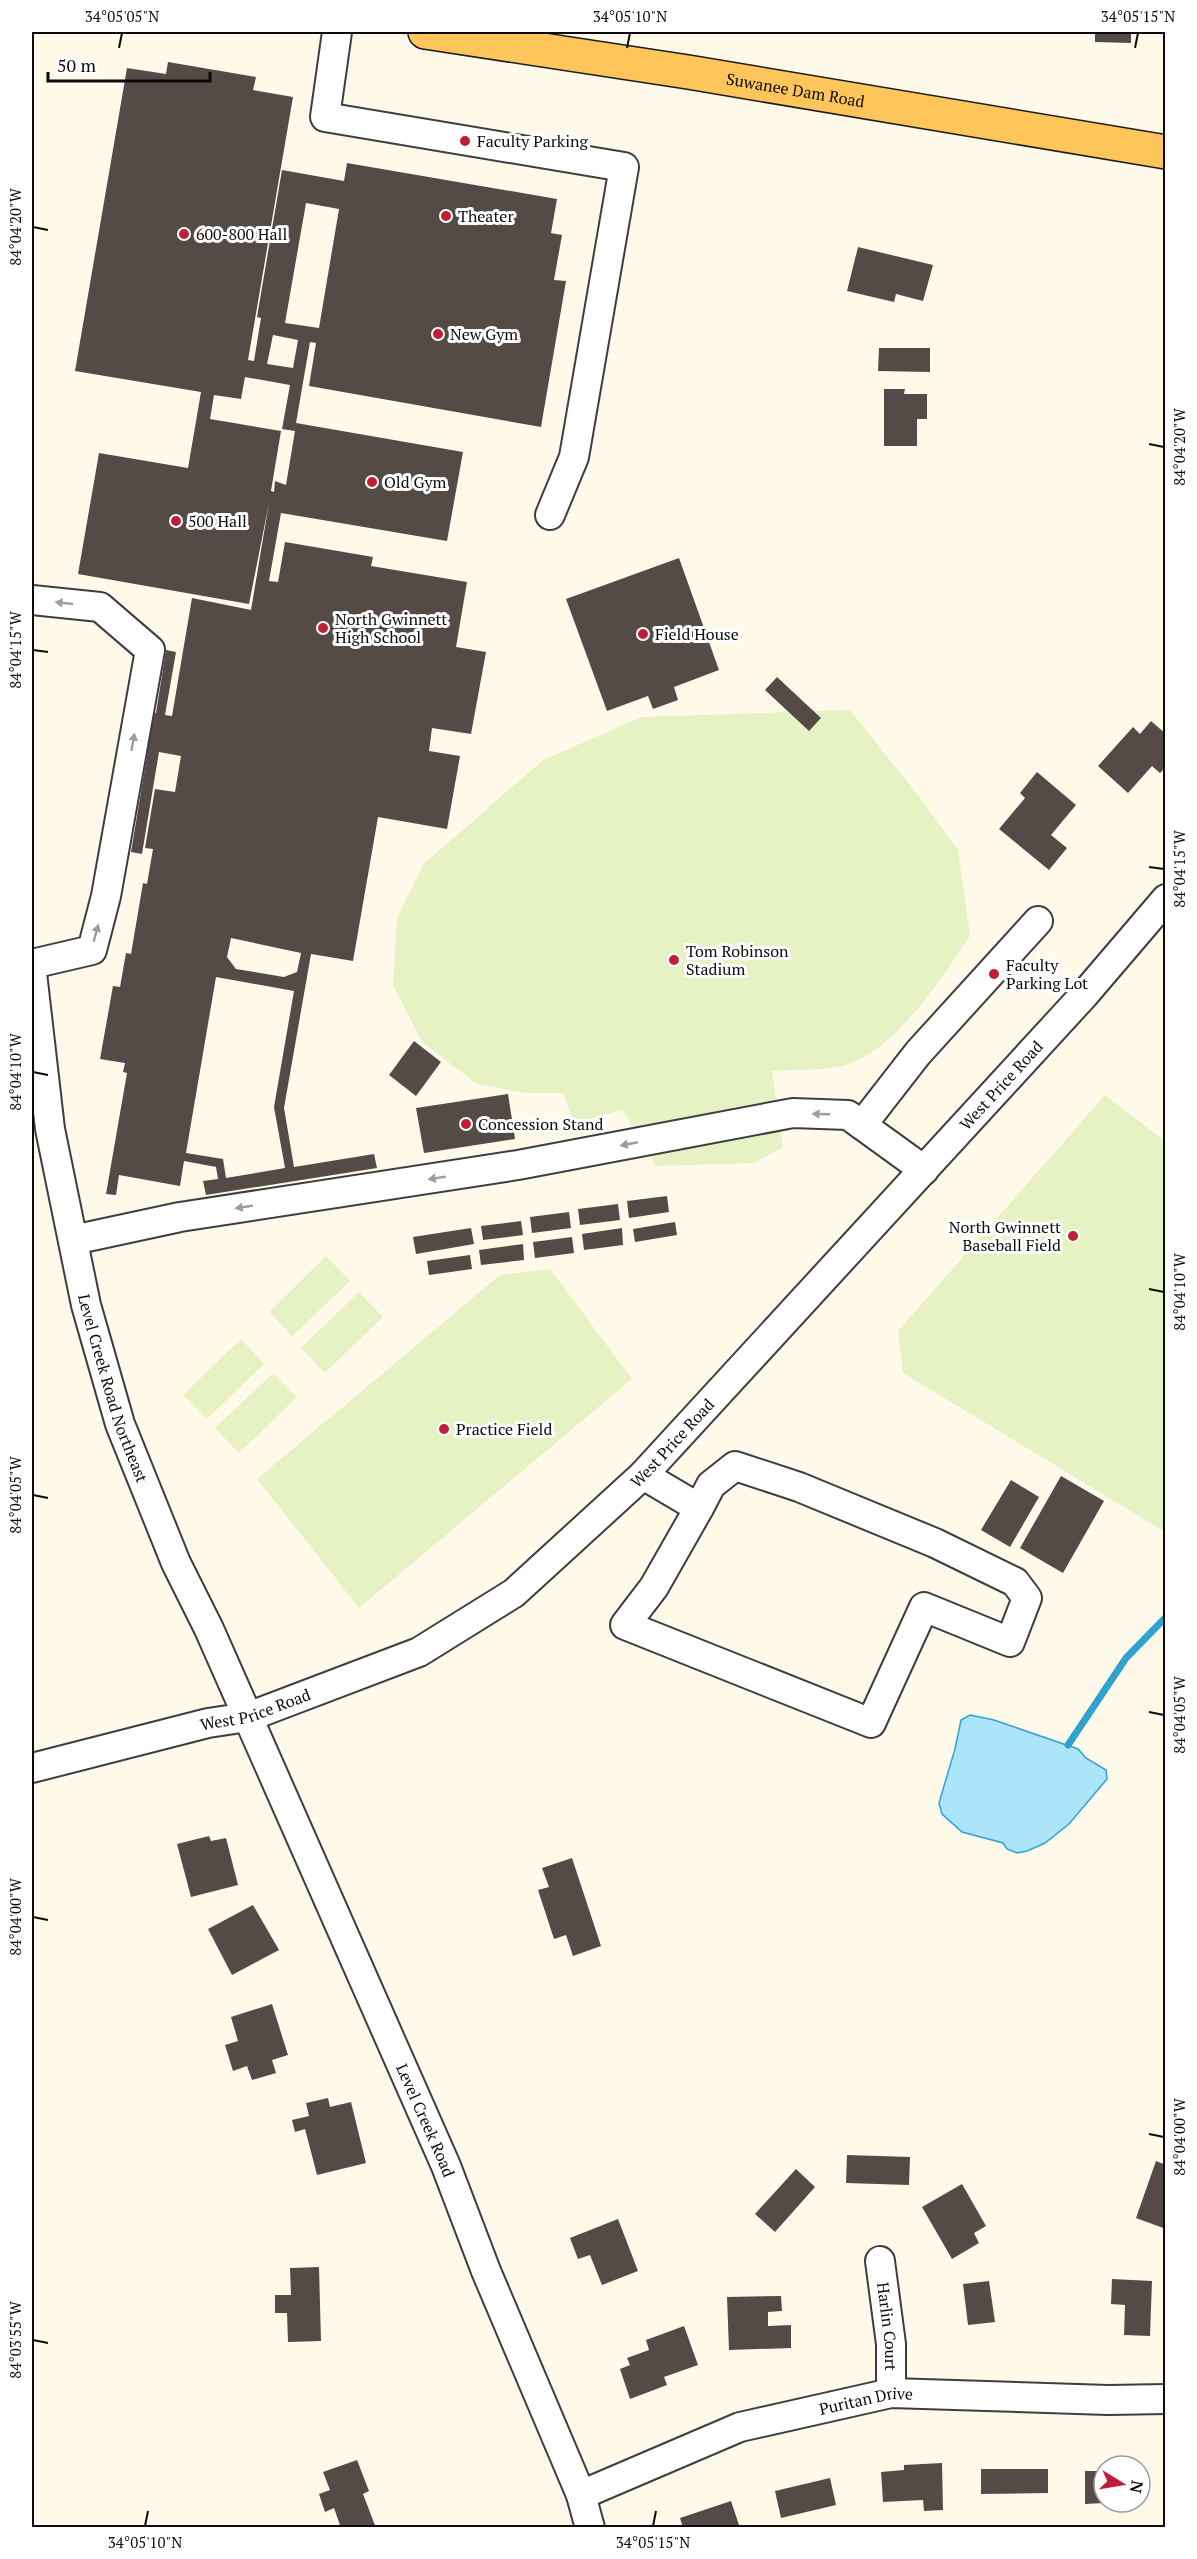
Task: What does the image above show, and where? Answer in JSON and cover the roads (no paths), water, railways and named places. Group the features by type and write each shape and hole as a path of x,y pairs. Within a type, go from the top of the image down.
{"main road":[{"name":"Suwanee Dam Road","path":"433,32 1166,152"}],"street":[{"path":"338,32 324,117 624,167 574,457 550,514"},
{"path":"32,600 100,607 150,650 106,896 92,950 32,964"},
{"name":"West Price Road","path":"32,1768 208,1723 248,1717 419,1652 514,1593 644,1475 1084,995 1166,899"},
{"path":"862,1125 918,1053 1038,921"},
{"name":"Level Creek Road Northeast","path":"32,973 35,1042 50,1129 86,1305 120,1424 176,1563 209,1629 248,1717"},
{"path":"73,1240 180,1217 518,1165 793,1113 848,1114 924,1170"},
{"path":"735,1466 799,1487 935,1543 1015,1582 1027,1598 1010,1642 924,1607 871,1723 625,1625 654,1587 699,1508 711,1485 735,1466"},
{"path":"644,1475 699,1508"},
{"name":"Level Creek Road","path":"248,1717 446,2166 486,2271 581,2495 590,2528"},
{"name":"Harlin Court","path":"880,2261 891,2344 891,2393"},
{"name":"Puritan Drive","path":"581,2495 740,2427 891,2393 1108,2400 1166,2399"}],"water":[{"path":"970,1715 994,1720 1078,1749 1086,1758 1106,1770 1107,1779 1069,1824 1045,1843 1027,1851 1017,1853 1007,1849 1003,1843 962,1832 942,1814 939,1803 961,1720"}],"waterway":[{"path":"1068,1745 1126,1658 1166,1617"}],"place":[{"name":"Faculty Parking","path":"465,141"},
{"name":"Theater","path":"446,216"},
{"name":"600-800 Hall","path":"184,234"},
{"name":"New Gym","path":"438,334"},
{"name":"Old Gym","path":"372,482"},
{"name":"500 Hall","path":"176,521"},
{"name":"North Gwinnett High School","path":"323,628"},
{"name":"Field House","path":"643,634"},
{"name":"Tom Robinson Stadium","path":"674,960"},
{"name":"Faculty Parking Lot","path":"994,974"},
{"name":"Concession Stand","path":"466,1124"},
{"name":"North Gwinnett Baseball Field","path":"1073,1236"},
{"name":"Practice Field","path":"444,1429"}]}
